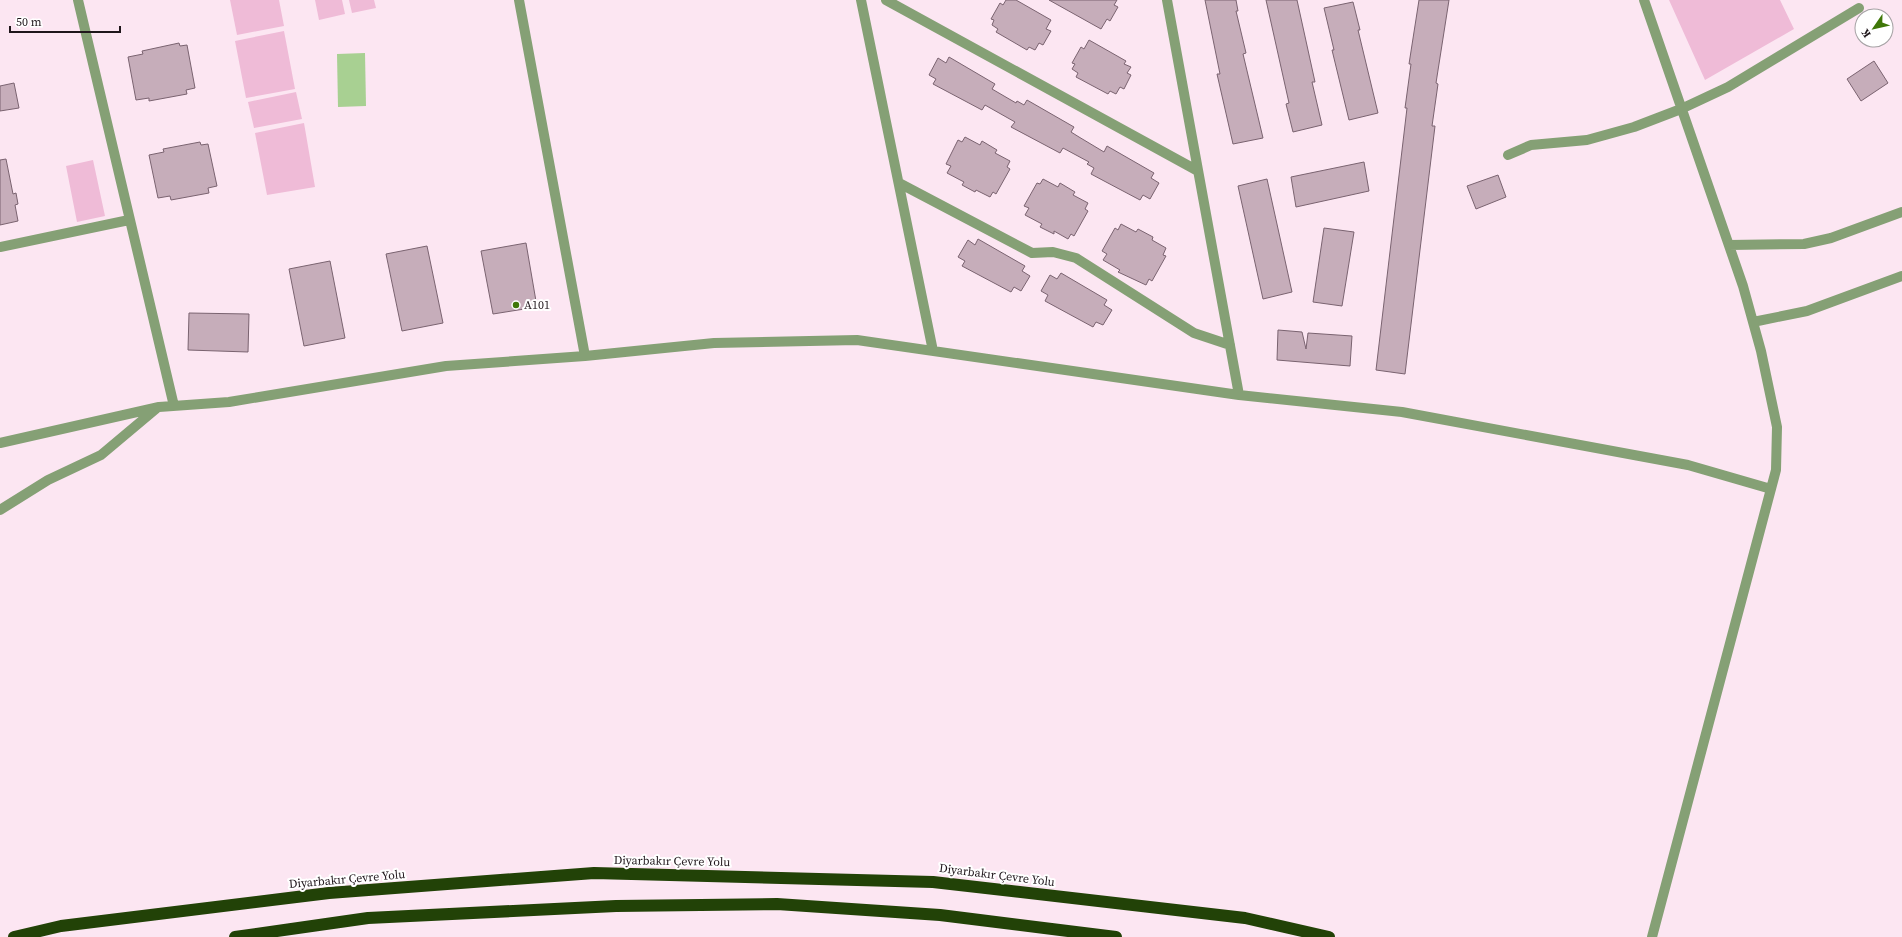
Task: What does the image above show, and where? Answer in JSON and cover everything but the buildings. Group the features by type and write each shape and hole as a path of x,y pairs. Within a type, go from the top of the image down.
{"highway":[{"name":"Diyarbakır Çevre Yolu","path":"14,937 61,926 329,893 594,873 933,882 1244,918 1329,937"},
{"path":"236,937 368,918 616,906 777,904 940,915 1116,937"}],"street":[{"path":"78,0 174,406"},
{"path":"519,0 585,356"},
{"path":"861,0 934,350"},
{"path":"886,0 1198,171"},
{"path":"1167,0 1239,395"},
{"path":"1644,0 1743,286 1753,322 1777,427 1776,470 1652,937"},
{"path":"1508,155 1531,145 1587,140 1634,127 1681,109 1728,87 1854,11"},
{"path":"899,183 1032,253 1053,252 1076,258 1194,332 1230,345"},
{"path":"1729,245 1804,244 1831,238 1902,212"},
{"path":"0,247 129,220"},
{"path":"1753,322 1807,311 1902,276"},
{"path":"0,443 159,407 229,402 446,366 585,356 714,344 857,340 1239,395 1402,412 1688,465 1771,489"},
{"path":"0,510 48,480 101,455 159,407"}],"shaded area":[{"path":"230,0 279,0 284,26 237,35"},
{"path":"315,0 342,0 345,14 319,20"},
{"path":"349,0 374,0 376,8 352,13"},
{"path":"1669,0 1780,0 1794,29 1705,80"},
{"path":"284,31 295,89 246,98 235,41"},
{"path":"365,53 366,106 338,107 337,54"},
{"path":"296,92 302,119 254,128 248,102"},
{"path":"304,123 315,187 267,195 255,133"},
{"path":"93,160 105,216 77,222 66,166"}],"place":[{"name":"A101","path":"516,305"}]}
